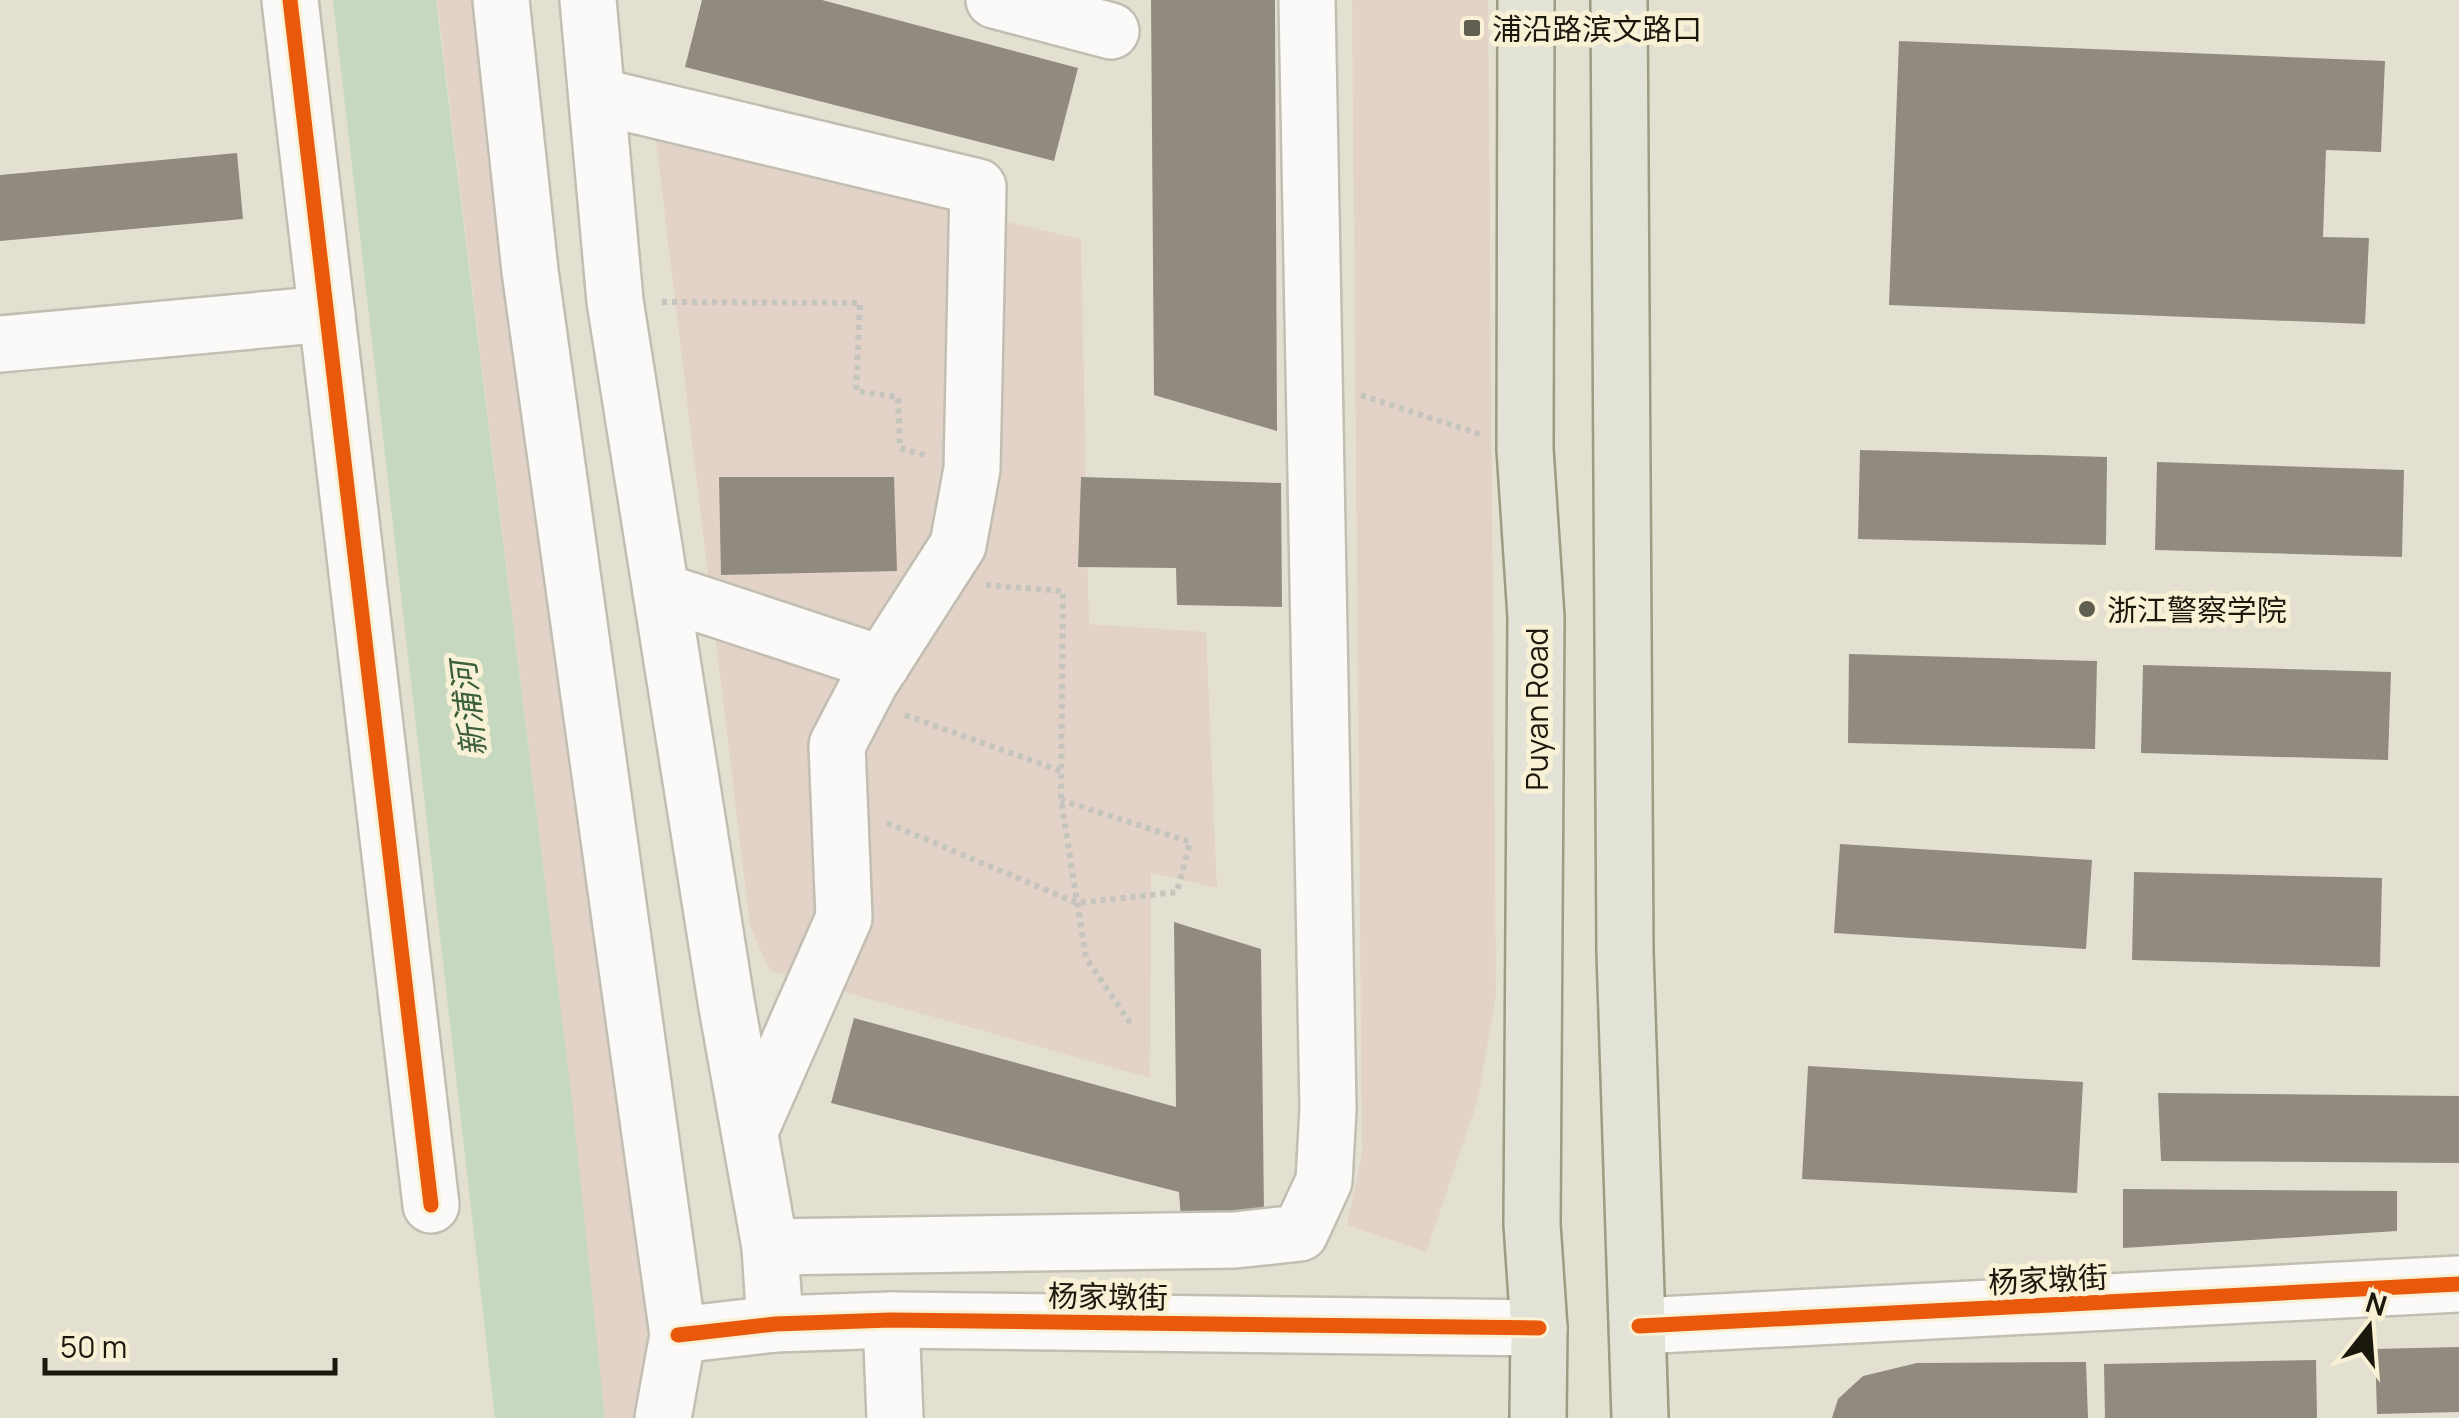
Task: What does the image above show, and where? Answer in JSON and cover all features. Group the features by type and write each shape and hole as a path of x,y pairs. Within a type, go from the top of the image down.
{"main road":[{"name":"Puyan Road","path":"1526,0 1525,449 1536,617 1532,1224 1539,1328 1538,1418"},
{"path":"1619,0 1625,952 1640,1418"}],"street":[{"path":"290,0 431,1204"},
{"path":"502,0 530,271 678,1335 663,1418"},
{"path":"588,0 616,302 770,1247 775,1324"},
{"path":"994,0 1110,31"},
{"path":"770,1247 1234,1240 1300,1233 1324,1182 1328,1110 1307,0"},
{"path":"597,96 978,186 972,470 958,545 837,745 844,918 750,1132"},
{"path":"0,344 327,314"},
{"path":"662,592 872,682"},
{"name":"杨家墩街","path":"1639,1326 2459,1284"},
{"path":"891,1320 895,1418"},
{"name":"杨家墩街","path":"678,1335 775,1324 891,1320 1539,1328"}],"path":[{"path":"616,302 860,303 856,391 898,397 900,448 972,470"},
{"path":"1317,380 1525,449"},
{"path":"935,581 1063,591 1061,800 1086,958 1133,1027"},
{"path":"872,682 1061,771"},
{"path":"840,803 1078,903 1177,892 1190,842 1061,800"}],"shaded area":[{"path":"437,0 484,0 568,763 645,1304 648,1358 638,1391 640,1418 605,1418 572,1099"},
{"path":"1352,0 1488,0 1496,994 1478,1100 1426,1252 1347,1225 1362,1154"},
{"path":"656,141 1081,239 1089,624 1206,632 1217,888 1151,873 1150,1078 770,971 750,926"}],"water":[{"name":"新浦河","path":"333,0 436,0 572,1099 605,1418 495,1418"}],"building":[{"path":"702,0 822,0 1078,68 1054,161 685,67"},
{"path":"1151,0 1275,0 1277,431 1154,395"},
{"path":"1899,41 2385,61 2381,152 2326,150 2323,237 2369,238 2365,324 1889,305"},
{"path":"237,153 243,219 0,241 0,175"},
{"path":"1860,450 2107,457 2106,545 1858,539"},
{"path":"2157,462 2404,470 2402,557 2155,550"},
{"path":"719,477 894,477 897,571 721,575"},
{"path":"1081,477 1281,483 1282,607 1177,605 1176,568 1078,567"},
{"path":"1849,654 2097,661 2095,749 1848,743"},
{"path":"2143,665 2391,672 2388,760 2141,753"},
{"path":"1840,844 2092,860 2086,949 1834,933"},
{"path":"2134,872 2382,878 2380,967 2132,960"},
{"path":"1174,922 1261,949 1264,1214 1181,1220 1179,1192 831,1103 854,1018 1176,1107"},
{"path":"1808,1066 2083,1082 2077,1193 1802,1179"},
{"path":"2158,1093 2459,1096 2459,1163 2161,1161"},
{"path":"2123,1189 2397,1191 2397,1231 2123,1248"},
{"path":"2459,1347 2459,1412 2377,1414 2375,1349"},
{"path":"2316,1360 2317,1418 2105,1418 2104,1364"},
{"path":"2086,1362 2088,1418 1832,1418 1838,1399 1863,1376 1917,1363"}],"cycle path":[{"path":"290,0 431,1205"},
{"path":"1639,1326 2459,1284"},
{"path":"678,1335 775,1324 891,1320 1539,1328"}],"place":[{"name":"浦沿路滨文路口","path":"1472,28"},
{"name":"浙江警察学院","path":"2087,609"}]}
